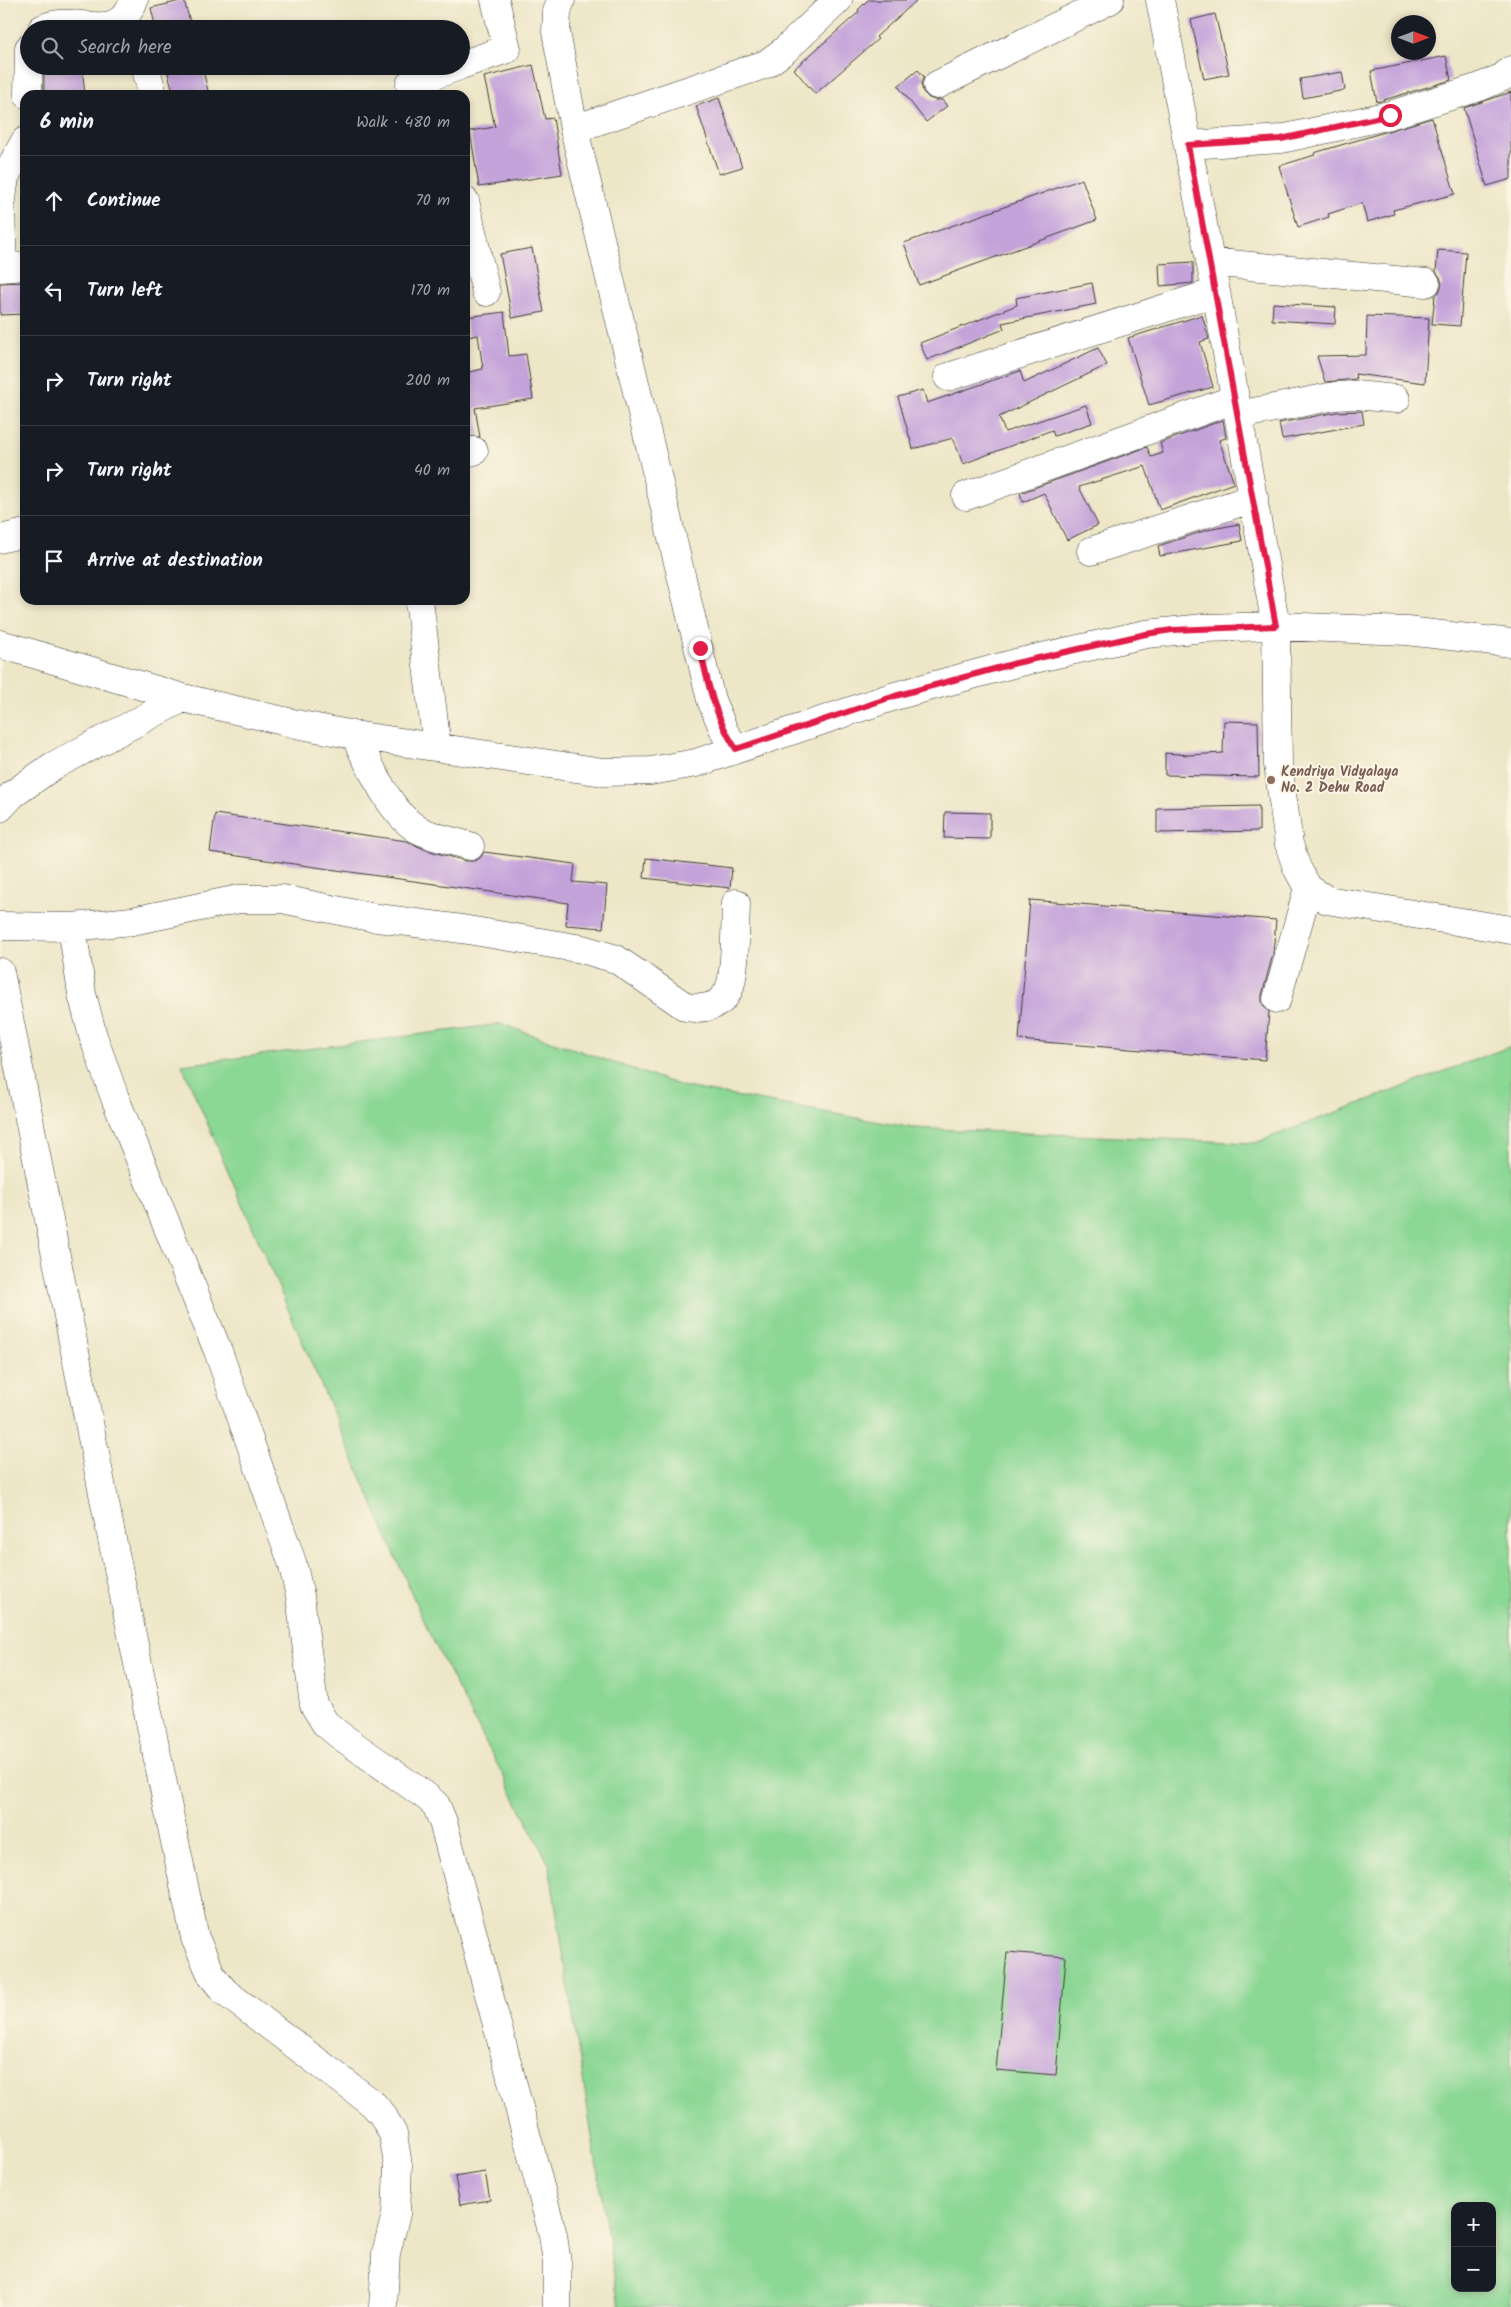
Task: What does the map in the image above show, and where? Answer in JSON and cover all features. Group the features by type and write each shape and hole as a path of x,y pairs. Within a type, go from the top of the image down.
{"lane":[{"path":"470,62 507,48 495,0"},
{"path":"561,0 557,12 556,32 574,129 711,700 725,733 736,749"},
{"path":"574,129 766,64 785,50 838,0"},
{"path":"936,85 1110,0"},
{"path":"1160,0 1216,292 1276,626 1278,765 1289,844 1297,868 1308,888 1327,900 1511,930"},
{"path":"1188,145 1281,139 1390,115 1480,87 1504,77 1511,70"},
{"path":"28,75 28,90"},
{"path":"148,75 152,90"},
{"path":"411,90 410,84 435,75"},
{"path":"9,268 1,207 5,176 20,150"},
{"path":"470,223 486,292"},
{"path":"1210,262 1426,283"},
{"path":"948,378 1216,292"},
{"path":"966,496 1237,407 1335,396 1356,395 1396,399"},
{"path":"1091,551 1254,498"},
{"path":"0,539 20,534"},
{"path":"419,605 437,747"},
{"path":"0,644 183,698 354,735 603,772 651,772 696,763 895,696 1016,663 1172,630 1276,626 1407,631 1511,643"},
{"path":"0,808 13,794 52,766 183,698"},
{"path":"354,735 393,807 404,819 418,830 470,846"},
{"path":"1277,998 1308,888"},
{"path":"0,926 72,927 132,921 239,899 282,899 370,917 462,929 582,949 616,959 686,1008 700,1010 714,1006 729,989 736,903"},
{"path":"72,927 82,994 93,1036 114,1098 218,1351 292,1562 300,1596 314,1705 325,1723 338,1734 427,1796 436,1805 443,1822 553,2235 557,2263 556,2307"},
{"path":"0,972 111,1534 195,1938 212,1976 225,1992 372,2103 390,2126 398,2165 396,2214 386,2254 382,2307"}],"green space":[{"path":"501,1024 685,1087 913,1128 1255,1143 1511,1046 1511,2307 619,2307 549,1864 428,1631 182,1065"}],"building":[{"path":"184,0 190,20 154,20 151,8"},
{"path":"868,0 917,0 876,37 878,39 815,94 794,69 859,12 858,10"},
{"path":"1215,14 1229,74 1204,79 1191,20"},
{"path":"1446,56 1451,80 1377,102 1371,71 1426,60 1436,60 1436,58"},
{"path":"533,65 545,119 553,118 562,174 479,187 470,131 495,127 484,77"},
{"path":"918,70 924,77 921,84 923,92 929,98 942,100 947,106 926,122 898,86"},
{"path":"1342,72 1345,90 1303,98 1300,79"},
{"path":"44,75 83,75 84,90 44,90"},
{"path":"168,75 204,75 208,90 173,90"},
{"path":"1511,92 1511,179 1487,186 1464,108"},
{"path":"719,98 742,167 719,174 696,106"},
{"path":"1432,118 1455,194 1393,210 1394,214 1367,222 1362,203 1328,214 1329,217 1298,227 1279,166 1315,155 1314,153"},
{"path":"1082,179 1097,220 919,285 904,243"},
{"path":"532,248 544,312 512,318 500,254"},
{"path":"1438,250 1466,252 1460,326 1432,324 1435,296 1442,284 1436,272"},
{"path":"1193,262 1193,283 1160,286 1159,264"},
{"path":"20,282 20,314 0,315 0,283"},
{"path":"1092,283 1096,304 1002,323 1004,329 927,360 920,343 1017,305 1016,298"},
{"path":"1273,303 1336,307 1335,324 1272,320"},
{"path":"504,312 509,356 526,354 533,399 475,408 480,437 470,437 470,372 483,369 478,335 470,337 470,316"},
{"path":"1202,315 1209,339 1200,342 1213,387 1149,405 1128,338"},
{"path":"1367,316 1429,318 1425,383 1355,374 1356,379 1325,382 1317,356 1366,355"},
{"path":"1098,348 1107,365 999,417 1005,432 1086,405 1092,423 1054,436 1052,430 963,464 953,438 913,449 898,397 923,390 927,403 1020,371 1024,383"},
{"path":"1362,411 1364,424 1282,439 1279,423 1337,412"},
{"path":"1223,420 1226,438 1219,440 1234,483 1160,510 1145,466 1079,487 1098,525 1067,540 1044,493 1023,502 1020,493 1147,447 1151,457 1163,453 1160,443"},
{"path":"1239,524 1242,541 1160,556 1158,546 1207,530"},
{"path":"1224,721 1258,722 1259,777 1165,775 1165,753 1189,755 1223,753"},
{"path":"1259,806 1259,831 1157,833 1157,808"},
{"path":"945,812 990,813 990,839 944,838"},
{"path":"215,814 407,841 426,850 466,861 474,861 480,858 484,852 575,864 573,882 607,885 603,928 566,925 568,903 210,852"},
{"path":"646,858 732,868 730,888 644,878"},
{"path":"1030,900 1276,920 1273,954 1262,995 1262,1003 1269,1012 1265,1060 1019,1040"},
{"path":"1007,1952 1066,1957 1056,2075 996,2070"},
{"path":"485,2172 490,2200 460,2205 455,2177"}],"place":[{"name":"Kendriya Vidyalaya No. 2 Dehu Road","path":"1271,780"}],"route":[{"path":"700,648 711,700 725,733 736,749 895,696 1016,663 1172,630 1276,626 1188,145 1281,139 1390,115"}]}
